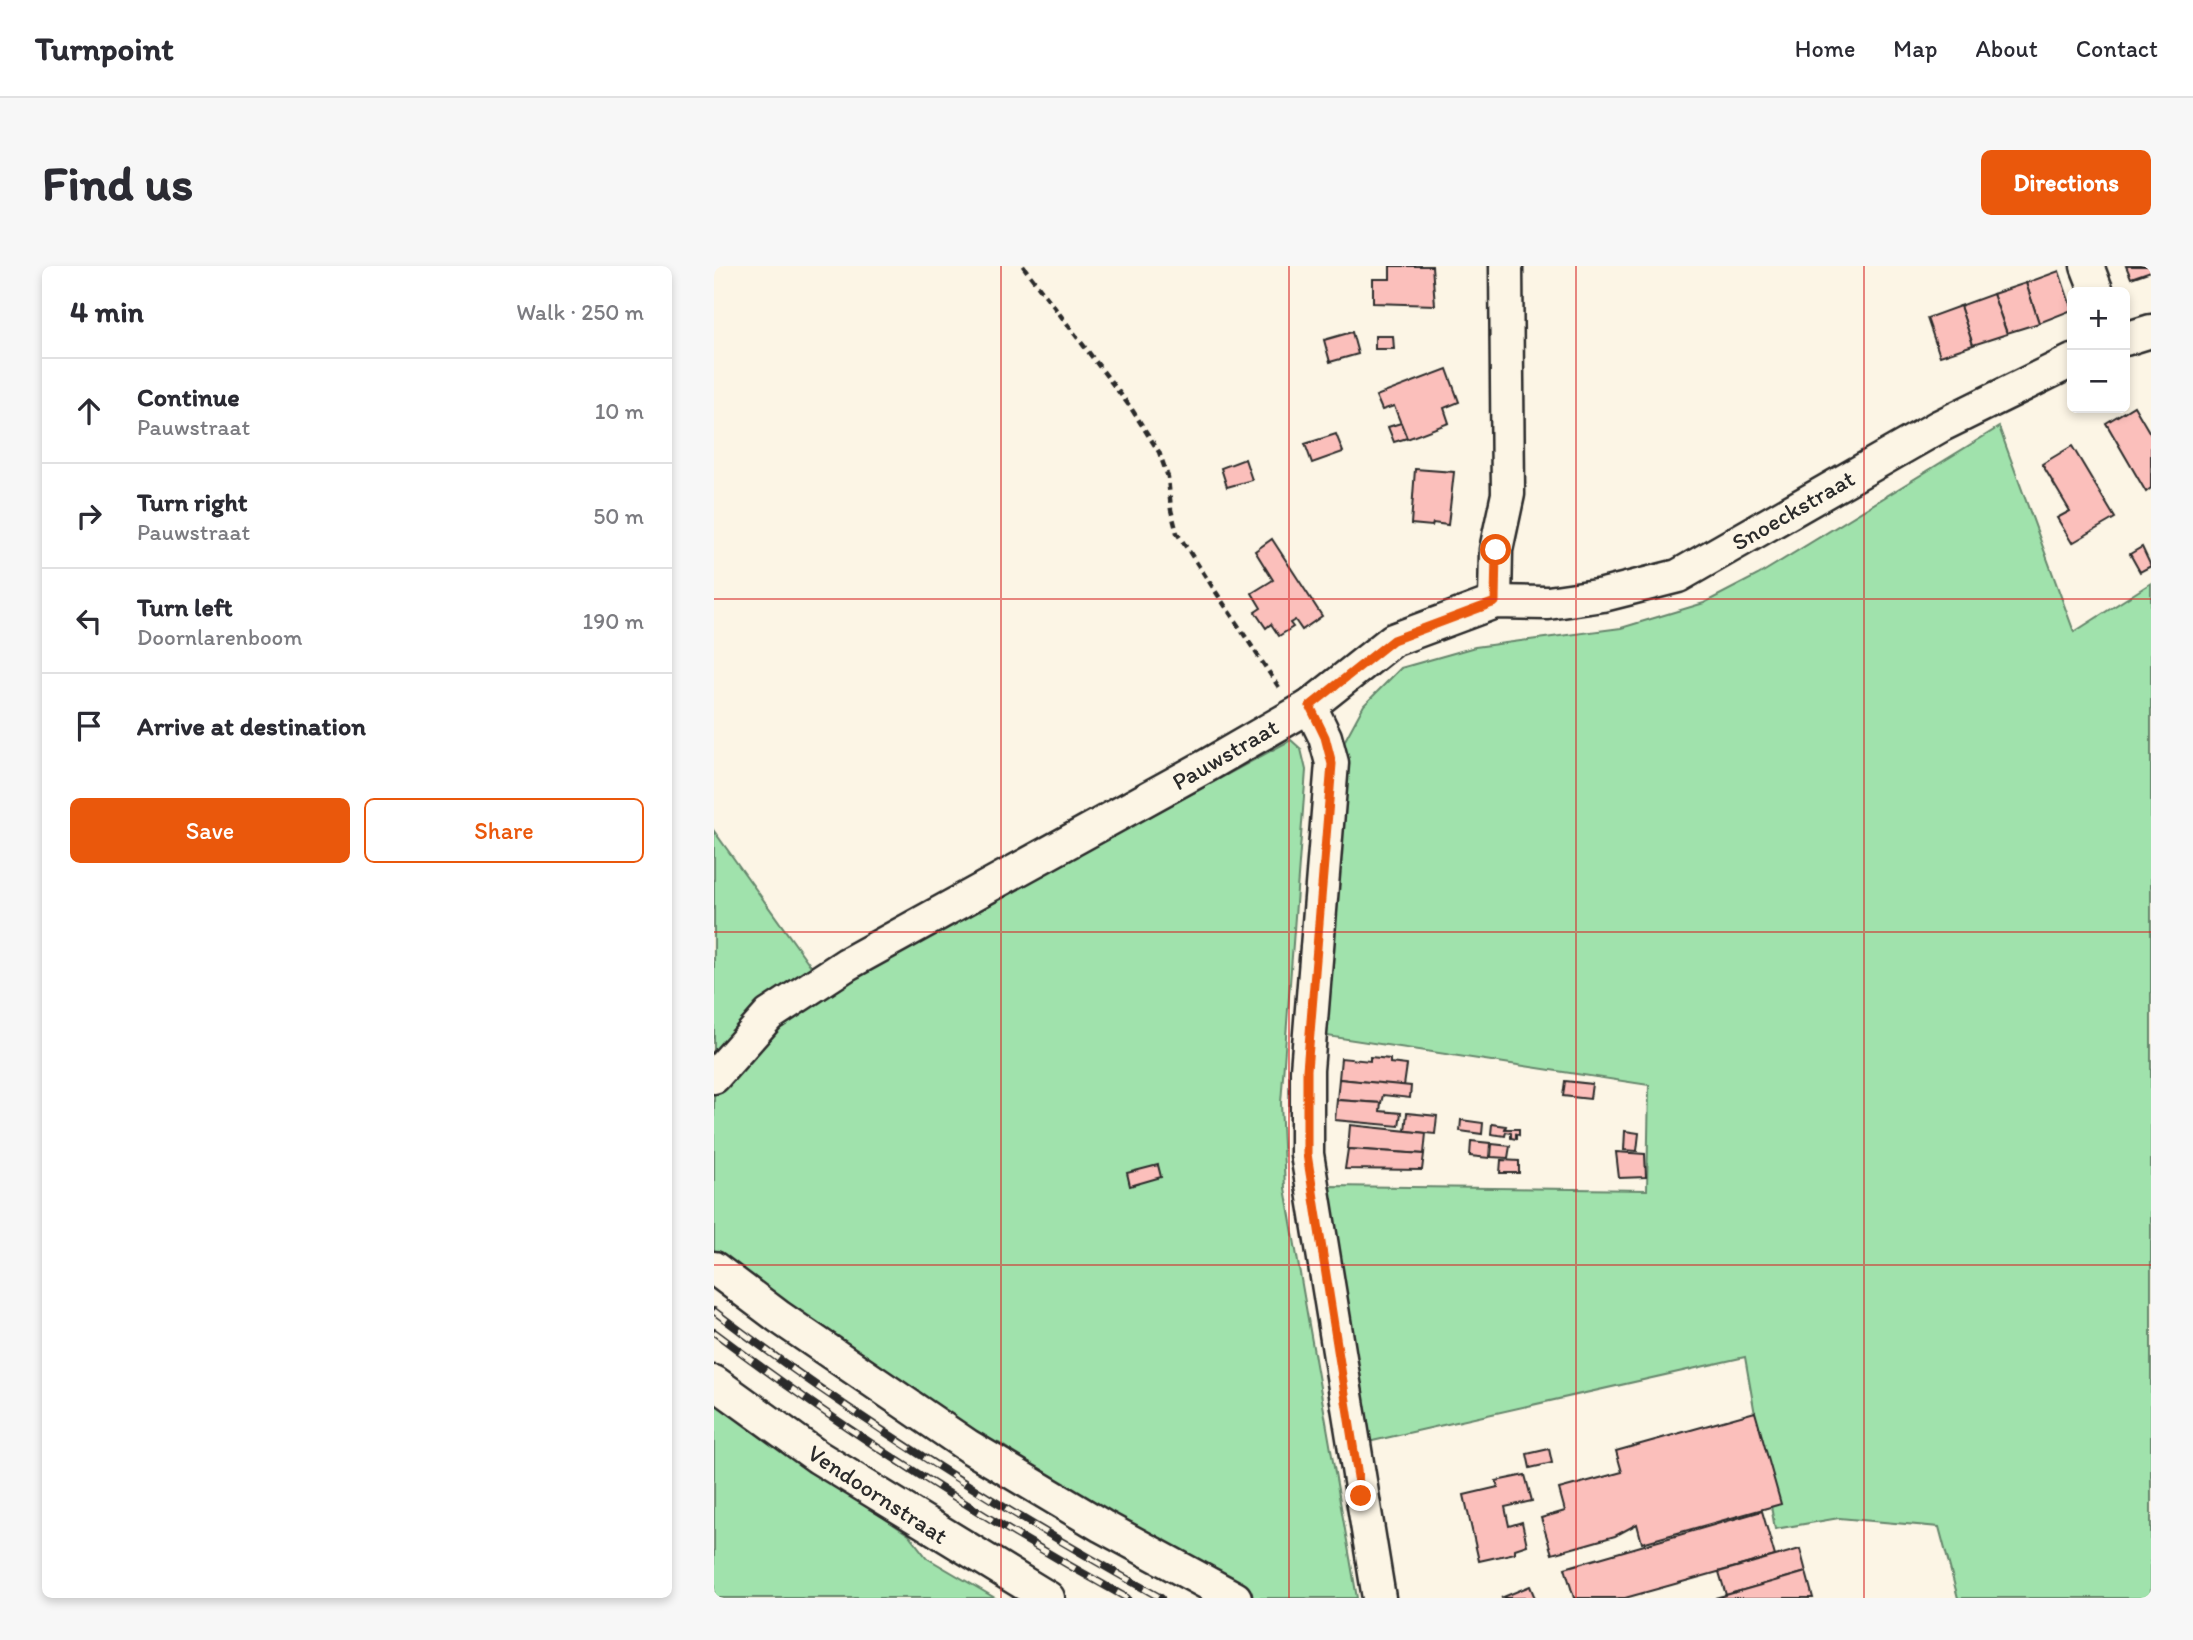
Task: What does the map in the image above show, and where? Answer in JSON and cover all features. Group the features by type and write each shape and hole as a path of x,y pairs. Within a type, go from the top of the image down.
{"street":[{"path":"1495,602 1496,550 1508,494 1506,266"},
{"path":"2087,266 2094,287"},
{"path":"2130,337 2151,331"},
{"name":"Snoeckstraat","path":"1495,602 1548,603 1603,595 1678,576 1940,426 2067,363"},
{"name":"Pauwstraat","path":"714,1077 769,1015 847,964 1303,710 1393,640 1495,602"},
{"path":"1303,710 1325,737 1332,764 1307,1070 1307,1154 1379,1598"},
{"path":"714,1268 779,1317 968,1446 1102,1526 1235,1598"},
{"name":"Vendoornstraat","path":"714,1382 818,1457 1048,1598"}],"path":[{"path":"1023,266 1131,408 1159,452 1168,477 1171,510 1177,533 1303,710"}],"green space":[{"path":"1999,427 2074,632 2151,583 2151,1598 1958,1598 1939,1527 1839,1518 1775,1529 1745,1357 1368,1442 1329,1186 1647,1190 1649,1085 1327,1036 1343,807 1344,742 1364,705 1401,668 1475,647 1621,628 1704,603 1758,575"},
{"path":"1291,740 1301,749 1306,770 1281,1103 1285,1188 1357,1598 1253,1598 1105,1520 1095,1505 999,1443 973,1440 714,1257 714,1094 782,1027 835,987"},
{"path":"714,831 813,969 714,1055"},
{"path":"714,1403 909,1535 927,1558 995,1598 714,1598"}],"building":[{"path":"1390,266 1432,266 1435,305 1373,303 1373,279 1390,279"},
{"path":"2126,266 2151,266 2151,271 2131,278"},
{"path":"2059,271 2067,295 2067,312 2039,323 2026,283"},
{"path":"2026,283 2039,323 2007,333 1993,294"},
{"path":"1993,294 2007,334 1973,345 1960,306"},
{"path":"1960,306 1973,345 1940,356 1927,318"},
{"path":"1352,332 1358,354 1330,362 1324,340"},
{"path":"1375,336 1393,336 1394,349 1375,349"},
{"path":"1447,369 1459,402 1444,408 1449,423 1407,439 1394,406 1382,410 1376,396"},
{"path":"2134,406 2151,435 2151,488 2146,492 2106,423 2122,413 2130,413 2130,408"},
{"path":"1401,423 1407,438 1394,442 1388,427"},
{"path":"1336,434 1343,452 1312,463 1305,444"},
{"path":"2072,446 2115,518 2072,543 2057,518 2070,511 2042,464"},
{"path":"1245,459 1252,480 1227,487 1221,468"},
{"path":"1415,469 1454,472 1448,525 1411,524"},
{"path":"1272,539 1322,616 1302,630 1295,620 1290,623 1293,627 1279,636 1271,624 1266,628 1255,612 1261,608 1252,593 1273,580 1255,551"},
{"path":"2142,547 2151,566 2140,572 2130,554"},
{"path":"1370,1057 1390,1059 1390,1063 1407,1065 1404,1086 1339,1079 1341,1058 1370,1061"},
{"path":"1339,1079 1411,1086 1410,1098 1383,1095 1381,1103 1337,1100"},
{"path":"1565,1081 1592,1084 1590,1099 1563,1096"},
{"path":"1337,1100 1381,1103 1380,1111 1401,1113 1399,1126 1335,1120"},
{"path":"1407,1113 1437,1116 1435,1134 1405,1131"},
{"path":"1461,1120 1483,1123 1482,1134 1460,1131"},
{"path":"1492,1124 1506,1126 1505,1129 1519,1129 1519,1135 1516,1134 1516,1139 1506,1132 1505,1136 1491,1134"},
{"path":"1350,1125 1426,1133 1424,1154 1348,1149"},
{"path":"1625,1131 1639,1133 1637,1151 1624,1150"},
{"path":"1471,1141 1490,1143 1489,1158 1470,1156"},
{"path":"1492,1144 1510,1146 1508,1158 1491,1157"},
{"path":"1348,1149 1424,1154 1422,1170 1345,1169"},
{"path":"1616,1152 1645,1154 1646,1177 1619,1178"},
{"path":"1501,1160 1519,1161 1519,1173 1500,1173"},
{"path":"1158,1165 1161,1177 1130,1186 1127,1173"},
{"path":"1755,1412 1781,1504 1642,1543 1637,1524 1615,1536 1552,1554 1541,1518 1565,1511 1559,1489 1622,1472 1616,1451"},
{"path":"1549,1449 1552,1463 1530,1468 1527,1454"},
{"path":"1525,1475 1532,1501 1505,1507 1509,1526 1522,1522 1527,1545 1515,1549 1515,1553 1479,1561 1464,1495 1498,1487 1496,1481"},
{"path":"1762,1511 1775,1556 1625,1598 1574,1598 1565,1568"},
{"path":"1800,1549 1806,1572 1726,1595 1719,1572"},
{"path":"1806,1572 1813,1598 1715,1598 1726,1595"},
{"path":"1530,1586 1535,1598 1501,1598"}],"railway":[{"path":"714,1311 767,1351 932,1463 1161,1598"},
{"path":"714,1332 763,1369 916,1472 1127,1598"}],"route":[{"path":"1361,1496 1307,1154 1307,1070 1332,764 1325,737 1310,706 1393,640 1495,602 1496,550"}]}
